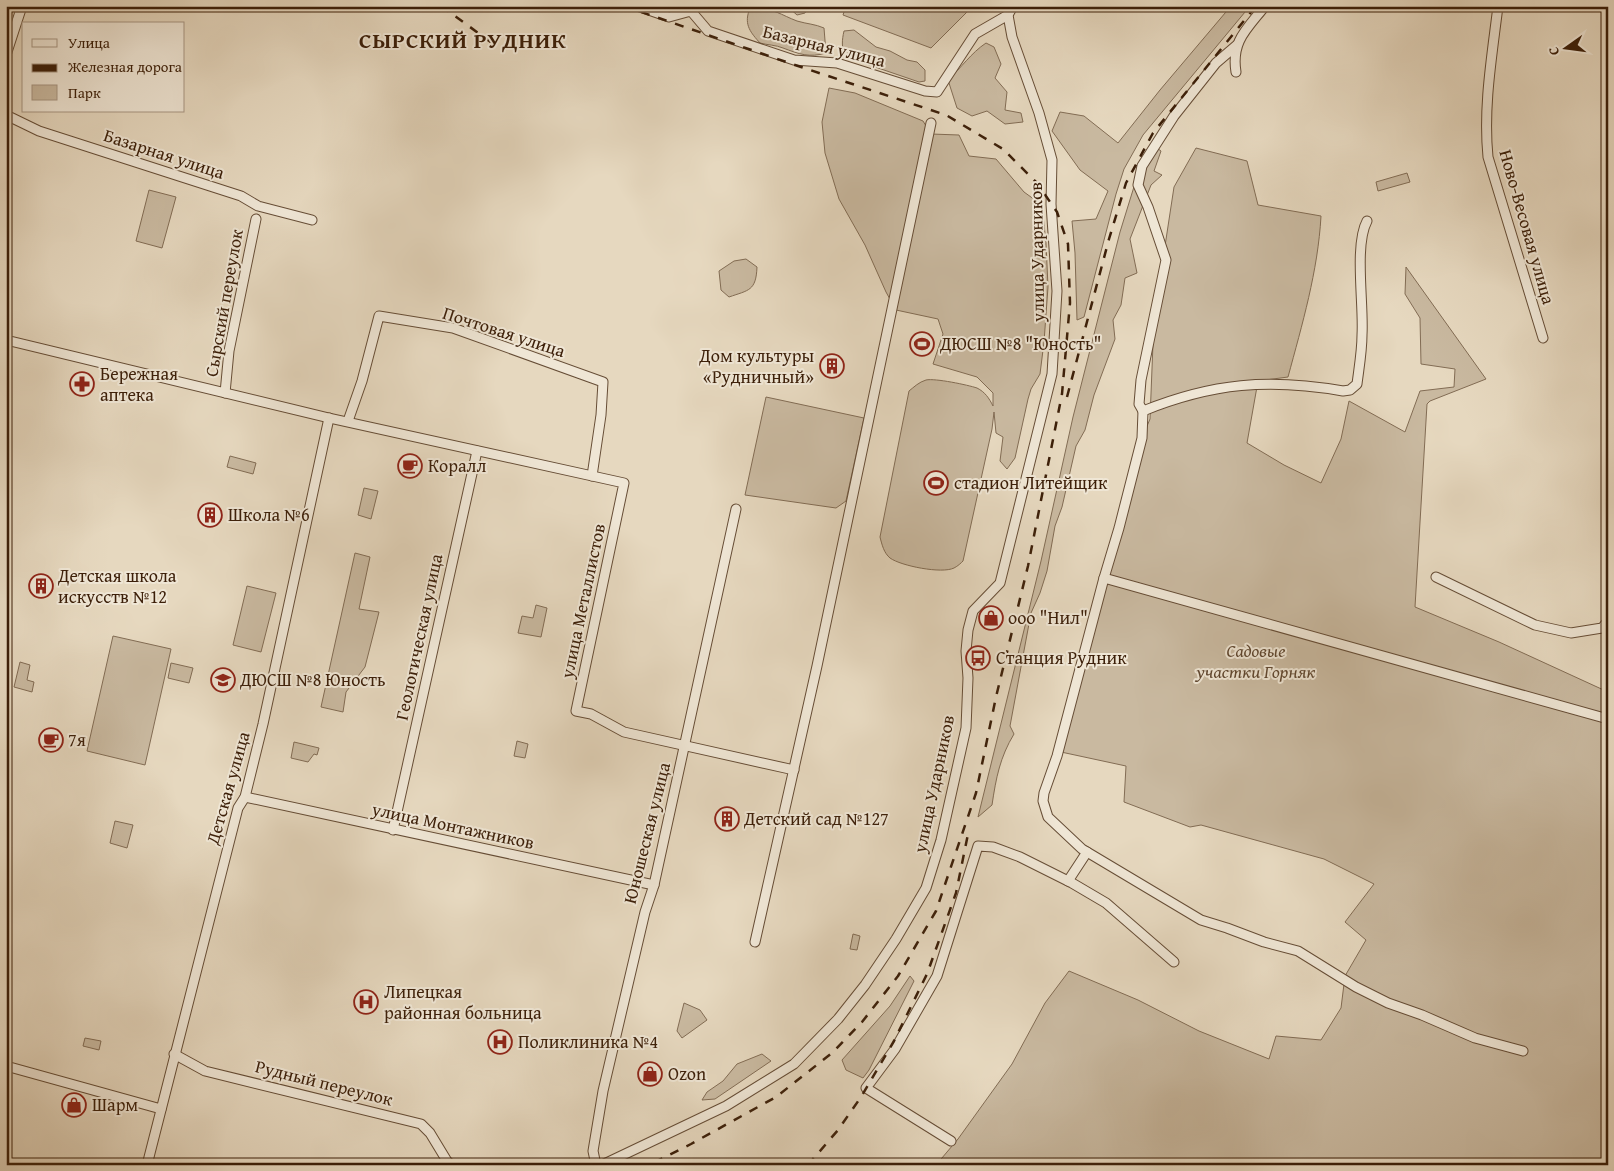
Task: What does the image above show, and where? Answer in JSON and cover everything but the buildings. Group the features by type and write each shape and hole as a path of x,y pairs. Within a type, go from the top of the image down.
{"street":[{"path":"6,55 22,6"},
{"name":"Базарная улица","path":"638,6 669,17 691,11 708,30 794,60 837,63 925,91 937,92 974,34 1011,10"},
{"path":"1266,6 1242,34 1236,45 1216,63 1174,116 1142,166 1138,185 1148,207 1166,260 1141,380 1139,404 1143,411 1142,438 1043,801 1048,816 1086,852 1201,920 1298,952 1356,987 1388,1003 1475,1038 1523,1051"},
{"name":"Ново-Весовая улица","path":"1498,6 1486,108 1488,157 1543,338"},
{"name":"улица Ударников","path":"602,1165 726,1106 794,1064 838,1019 865,985 896,939 926,888 941,840 966,728 968,678 966,651 968,630 974,611 1000,582 1052,374 1057,291 1052,204 1052,160 1039,113 1012,37 1011,10"},
{"path":"1236,45 1234,59 1236,72"},
{"name":"Базарная улица","path":"6,115 39,131 241,196 258,206 312,220"},
{"path":"755,942 794,770 931,123"},
{"name":"Сырский переулок","path":"225,392 229,351 256,219"},
{"path":"1143,411 1178,398 1238,385 1295,384 1343,391 1350,390 1357,384 1362,335 1362,230 1367,221"},
{"name":"Почтовая улица","path":"348,421 362,381 379,316 452,328 603,382 601,415 592,476"},
{"path":"6,340 329,418 592,476"},
{"name":"Детская улица","path":"147,1165 160,1108 237,814 245,797 263,724 329,418"},
{"name":"Геологическая улица","path":"393,830 477,451"},
{"name":"улица Металлистов","path":"592,476 624,483 576,710 592,714 624,732 685,746"},
{"name":"Юношеская улица","path":"596,1165 593,1151 603,1091 645,912 654,885 736,510"},
{"path":"1436,577 1535,625 1571,633 1602,628 1608,621"},
{"path":"1104,578 1608,719"},
{"path":"685,746 794,770"},
{"name":"улица Монтажников","path":"245,797 654,885"},
{"path":"951,1141 866,1088 895,1049 937,976 978,846 993,847 1020,857 1106,903 1174,962"},
{"path":"1068,881 1086,852"},
{"name":"Рудный переулок","path":"174,1054 205,1071 421,1124 451,1165"},
{"path":"6,1066 160,1108"}],"green space":[{"path":"787,6 809,6 805,13 797,15"},
{"path":"846,6 973,6 931,48 843,15"},
{"path":"1231,6 1250,6 1143,135 1124,169 1084,317 1077,320 1072,221 1096,219 1108,191 1080,170 1052,131 1060,112 1084,116 1118,143"},
{"path":"755,9 772,11 797,21 824,28 826,53 804,55 777,46 760,43 751,32 747,20 749,11"},
{"path":"854,30 876,47 890,51 907,60 917,62 925,70 925,81 919,82 846,57 842,44 844,31"},
{"path":"986,43 994,47 1001,64 995,78 1007,92 1005,110 1021,113 1023,122 1005,124 987,111 972,116 957,108 948,80"},
{"path":"829,88 855,93 923,121 931,134 959,135 969,156 996,159 1024,192 1042,205 1048,287 1040,374 1031,389 1028,399 1015,458 1007,469 1000,461 1003,437 996,433 994,412 992,429 963,561 948,570 931,570 895,561 886,554 880,537 909,391 926,380 952,382 977,388 993,406 993,393 977,377 933,364 943,334 938,319 896,310 886,292 865,245 839,199 825,153 822,122"},
{"path":"1157,148 1161,151 1154,171 1162,175 1151,185 1130,239 1137,273 1125,278 1121,305 1113,320 1115,339 1094,395 1085,430 1076,446 1062,507 1055,526 1047,571 1031,613 1010,726 1014,734 999,768 992,805 978,817 1041,561 1073,417 1120,232 1137,177"},
{"name":"Садовые участки Горняк","path":"1196,148 1247,161 1258,205 1321,216 1313,277 1288,377 1258,381 1247,443 1284,465 1321,483 1341,439 1349,401 1405,432 1420,391 1454,387 1455,369 1421,364 1420,318 1405,294 1406,267 1486,379 1430,401 1427,404 1415,607 1499,642 1608,692 1608,1165 936,1165 958,1139 1012,1064 1045,1003 1069,971 1138,1000 1199,1031 1269,1059 1276,1036 1321,1040 1341,1008 1345,976 1366,940 1345,922 1374,884 1324,859 1201,825 1190,827 1124,802 1126,766 1061,752 1142,438 1150,419 1154,318 1174,187"},
{"path":"1407,173 1410,182 1378,191 1376,182"},
{"path":"149,190 176,197 162,248 136,241"},
{"path":"746,259 757,267 755,281 746,291 729,297 721,290 719,271 734,261"},
{"path":"766,397 864,418 846,501 836,508 745,495"},
{"path":"230,456 256,463 253,474 227,467"},
{"path":"364,488 378,491 371,519 358,515"},
{"path":"355,553 370,557 359,609 379,612 365,667 346,692 343,712 321,707"},
{"path":"247,586 276,593 261,652 233,645"},
{"path":"536,605 547,608 541,637 518,633 522,616 533,618"},
{"path":"113,636 171,649 145,765 87,751"},
{"path":"20,662 30,665 27,680 34,682 32,692 14,687"},
{"path":"171,663 193,668 189,683 168,678"},
{"path":"517,741 528,744 525,758 514,756"},
{"path":"294,742 319,748 317,755 314,754 308,762 291,758"},
{"path":"115,821 133,825 127,848 110,843"},
{"path":"853,934 860,936 857,950 850,949"},
{"path":"910,976 914,981 869,1070 863,1078 846,1070 842,1060 890,1006"},
{"path":"684,1003 700,1010 707,1020 682,1038 677,1031"},
{"path":"85,1038 101,1041 99,1050 83,1046"},
{"path":"762,1054 771,1061 715,1099 702,1100 707,1092 723,1081 737,1064"}],"railway":[{"path":"441,6 499,48"},
{"path":"624,6 946,115 1003,149 1037,183 1057,212 1068,244 1070,303 1062,394 1028,566 996,697 976,793 936,911 898,976 862,1022 832,1053 776,1097 649,1165"},
{"path":"1067,397 1109,239 1126,183 1153,133 1256,6"},
{"path":"808,1165 838,1130 861,1097 894,1041 927,974 956,893 968,834"}],"place":[{"name":"ДЮСШ №8 \"Юность\"","path":"922,344"},
{"name":"Дом культуры «Рудничный»","path":"832,366"},
{"name":"Бережная аптека","path":"82,384"},
{"name":"Коралл","path":"410,466"},
{"name":"стадион Литейщик","path":"936,483"},
{"name":"Школа №6","path":"210,515"},
{"name":"Детская школа искусств №12","path":"41,586"},
{"name":"ооо \"Нил\"","path":"991,618"},
{"name":"Станция Рудник","path":"978,658"},
{"name":"ДЮСШ №8 Юность","path":"223,680"},
{"name":"7я","path":"51,740"},
{"name":"Детский сад №127","path":"727,819"},
{"name":"Липецкая районная больница","path":"366,1002"},
{"name":"Поликлиника №4","path":"500,1042"},
{"name":"Ozon","path":"650,1074"},
{"name":"Шарм","path":"74,1105"}],"district":[{"name":"СЫРСКИЙ РУДНИК","path":"463,40"}]}
